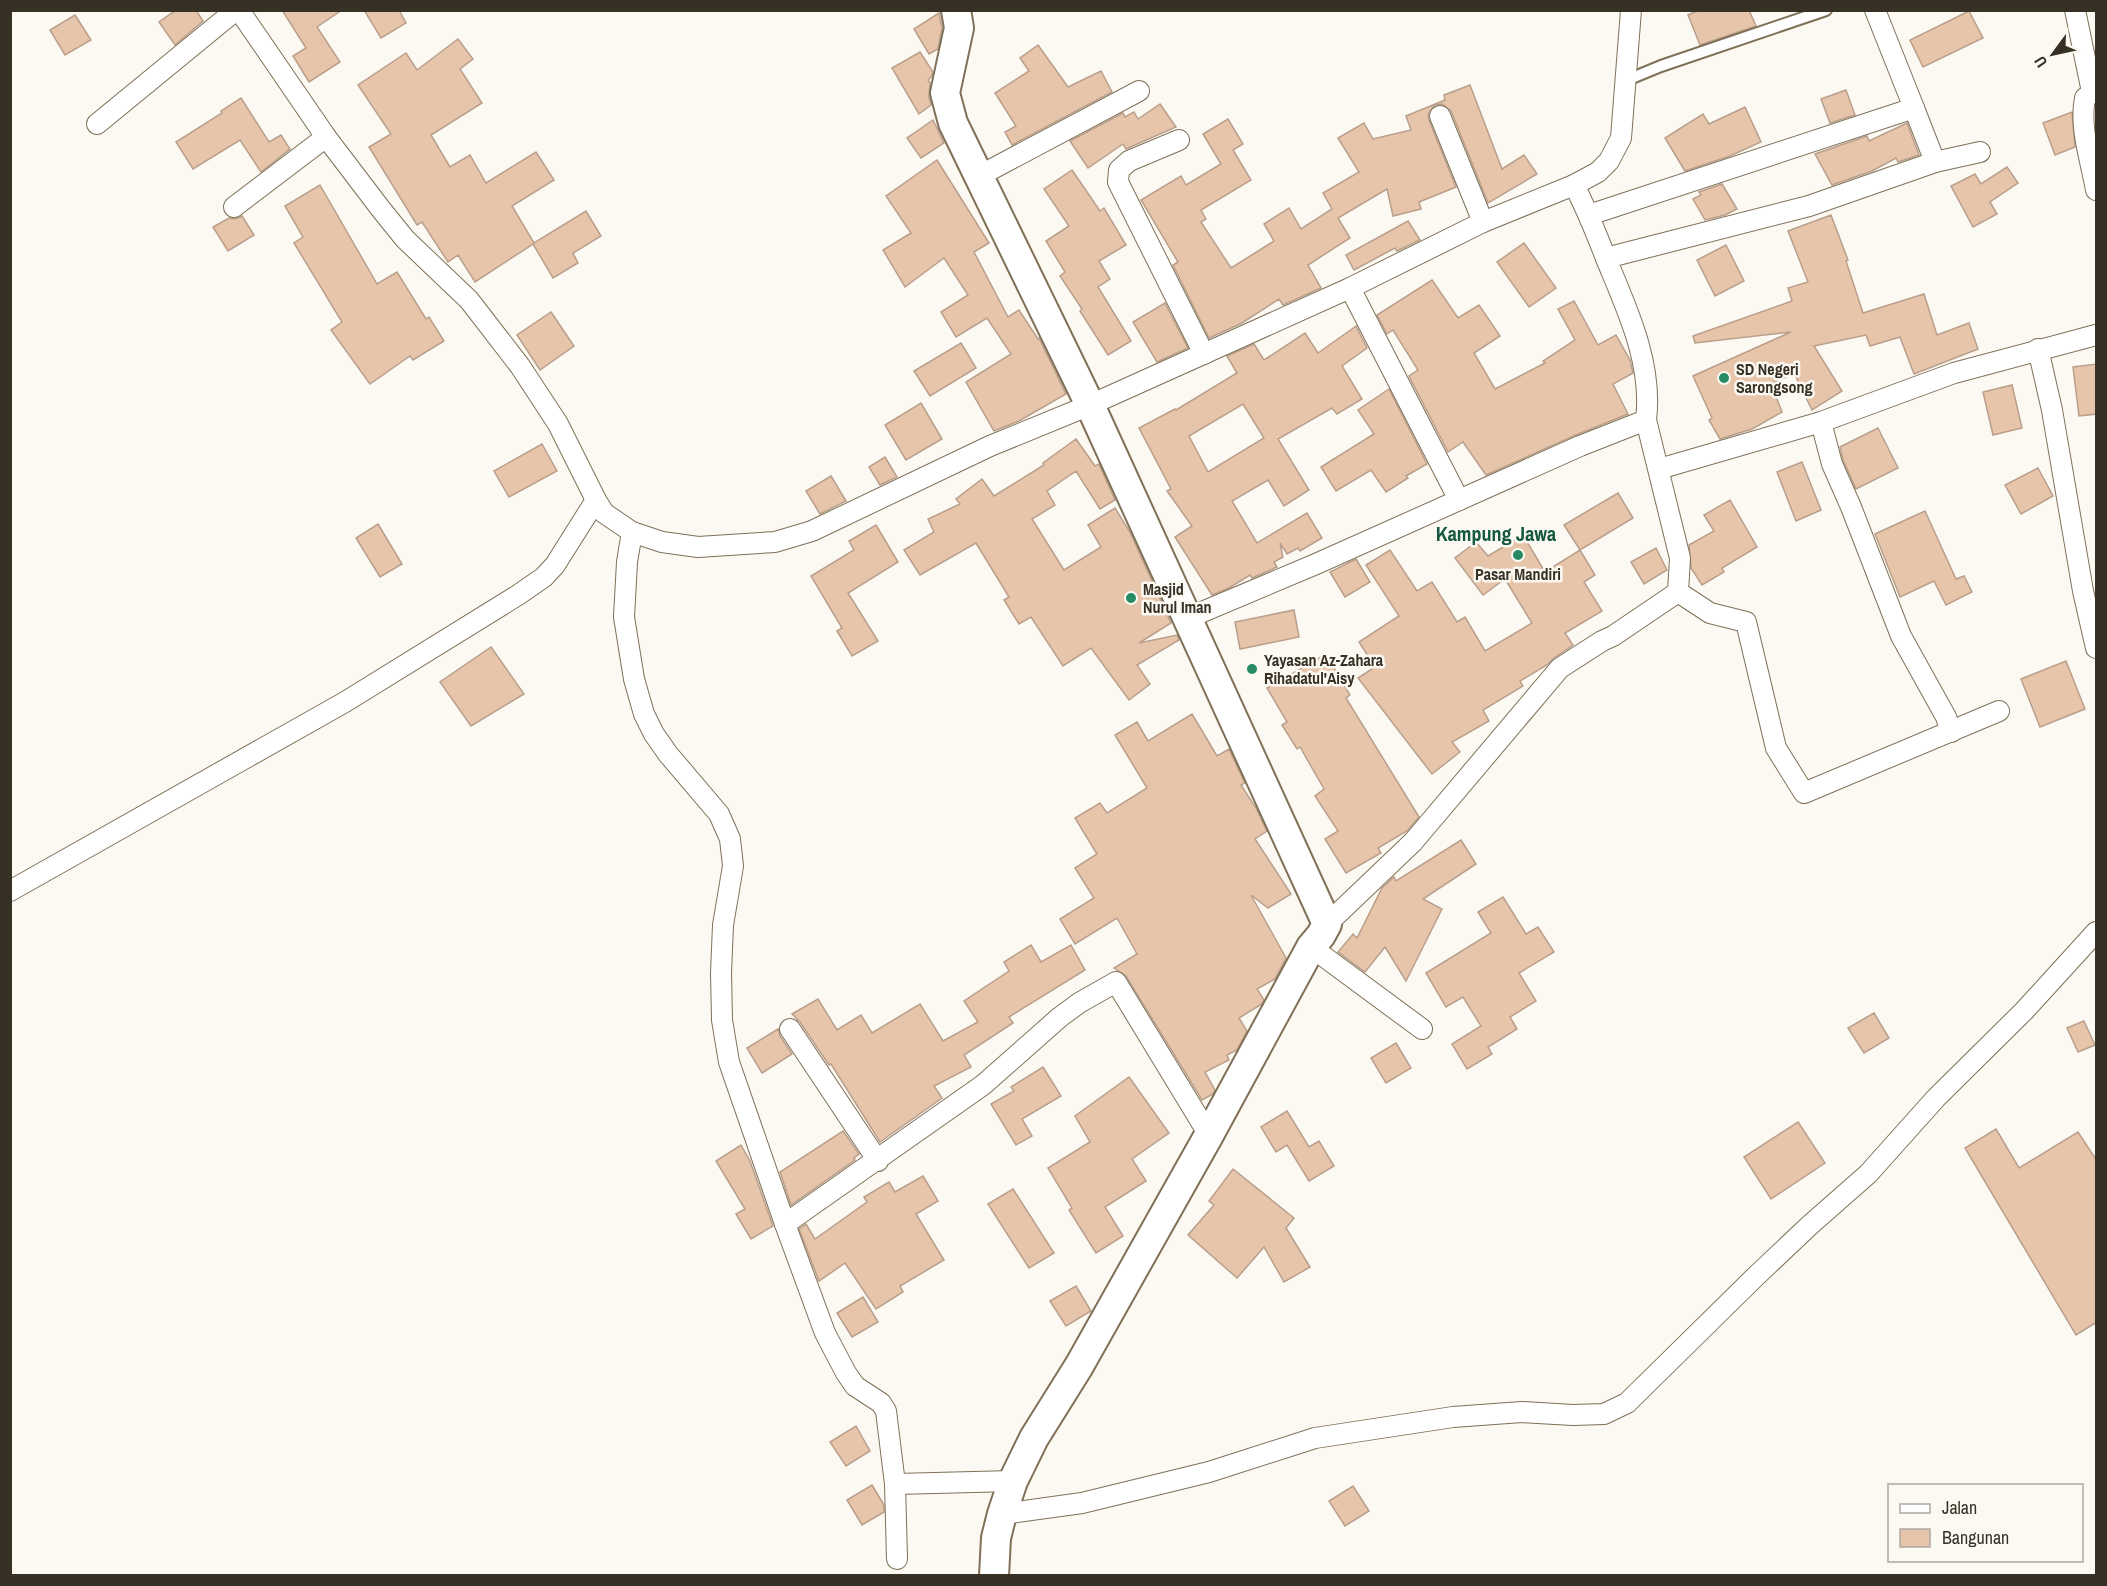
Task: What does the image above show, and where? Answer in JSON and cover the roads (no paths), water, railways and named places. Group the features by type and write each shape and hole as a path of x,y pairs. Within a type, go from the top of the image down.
{"street":[{"path":"97,124 237,10 326,137 405,239 469,300 514,357 558,424 613,518 627,562 624,617 634,679 644,714 668,754 719,814 730,839 733,866 723,925 721,973 722,1020 732,1072 784,1224 825,1334 855,1386 881,1403 886,1411 895,1484 897,1559"},
{"path":"956,10 959,28 945,93 953,123 1090,405 1188,618 1319,935 1422,1029"},
{"path":"613,518 662,542 698,547 775,542 793,538 990,446 1090,405 1350,288 1483,222 1574,185 1598,172 1609,161 1621,138 1631,10"},
{"path":"1875,10 1935,162"},
{"path":"2075,10 2094,91 2085,98 2083,106 2084,127 2097,190"},
{"path":"980,176 1139,91"},
{"path":"1589,215 1914,108"},
{"path":"1440,117 1483,222"},
{"path":"234,207 326,137"},
{"path":"1179,140 1130,161 1119,170 1118,182 1204,354"},
{"path":"1606,258 1809,206 1935,162 1980,152"},
{"path":"1574,185 1589,215 1637,339 1644,375 1646,420 1680,558 1678,592"},
{"path":"1350,288 1459,500"},
{"path":"1659,469 1821,422 1954,373 2097,335"},
{"path":"2038,349 2052,410 2083,591 2097,648"},
{"path":"1188,618 1316,564 1580,446 1646,420"},
{"path":"1821,422 1832,464 1901,636 1946,717 1951,732"},
{"path":"10,891 345,702 518,595 544,577 555,565 613,518"},
{"path":"1678,592 1710,613 1746,622 1776,748 1804,793 1999,711"},
{"path":"994,1575 996,1538 1002,1514 1013,1481 1034,1438 1079,1366 1319,935 1413,842 1560,668 1678,592"},
{"path":"1002,1514 1082,1503 1209,1472 1315,1438 1453,1417 1522,1412 1604,1414 1628,1403 1755,1277 1868,1174 1936,1098 2024,1011 2097,932"},
{"path":"784,1224 878,1161 983,1085 1060,1017 1079,1003 1116,982 1209,1135"},
{"path":"790,1029 878,1161"},
{"path":"895,1484 1013,1481"}],"lane":[{"path":"1627,80 1661,66 1826,10"}],"place":[{"name":"SD Negeri Sarongsong","path":"1724,378"},
{"name":"Pasar Mandiri","path":"1518,555"},
{"name":"Masjid Nurul Iman","path":"1131,598"},
{"name":"Yayasan Az-Zahara Rihadatul'Aisy","path":"1252,669"}],"district":[{"name":"Kampung Jawa","path":"1496,534"}]}
